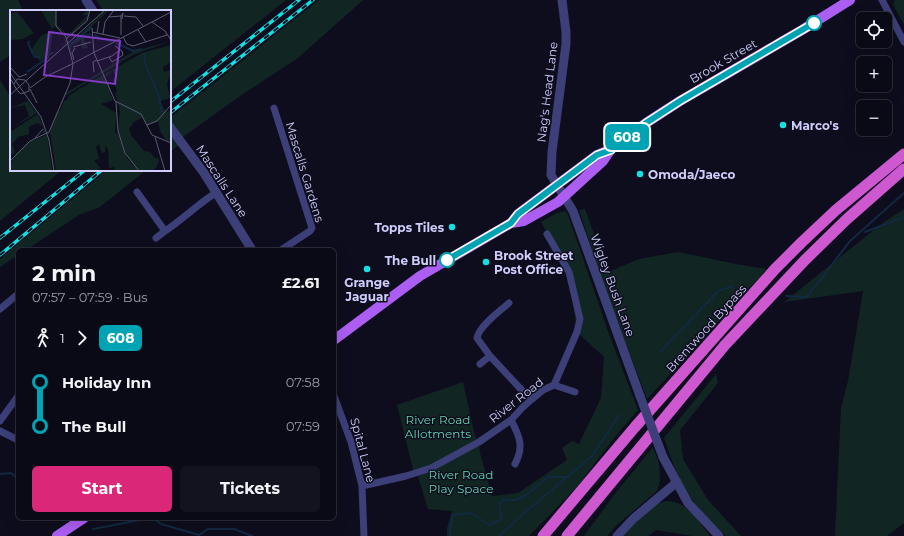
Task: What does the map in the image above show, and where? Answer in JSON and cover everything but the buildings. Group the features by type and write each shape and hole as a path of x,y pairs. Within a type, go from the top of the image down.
{"highway":[{"name":"Brentwood Bypass","path":"543,536 635,428 775,269 836,210 904,154"},
{"path":"566,536 725,345 794,271 847,219 904,169"},
{"path":"847,219 904,179"}],"main road":[{"name":"Brook Street","path":"336,339 420,276 511,223 524,221 558,202 603,161 611,150 646,123 680,101 802,30 850,0"},
{"name":"Brook Street","path":"511,223 518,214 597,155 611,150"},
{"path":"57,536 81,520"}],"street":[{"path":"86,0 91,10"},
{"name":"Nag's Head Lane","path":"557,185 551,175 551,169 566,44 562,0"},
{"path":"882,0 904,42"},
{"name":"Mascalls Gardens","path":"274,108 312,228 310,231 284,248"},
{"name":"Mascalls Lane","path":"172,129 217,192 251,248"},
{"name":"Wigley Bush Lane","path":"557,185 565,196 576,219 663,457 677,482"},
{"path":"137,192 165,231"},
{"path":"156,238 217,192"},
{"path":"548,234 569,272 580,319 577,332 554,385"},
{"path":"0,310 16,296"},
{"path":"509,304 483,327 477,338 490,356 531,400"},
{"path":"480,364 490,356"},
{"name":"River Road","path":"362,486 406,476 431,468 479,442 511,420 522,408 543,390 554,385 575,392"},
{"path":"0,421 16,399"},
{"name":"Spital Lane","path":"336,401 351,442 362,486 364,536"},
{"path":"511,420 516,430 521,447 519,457 515,464"},
{"path":"0,431 16,439"},
{"path":"617,536 633,519 677,482 688,503 719,536"}],"green space":[{"path":"0,0 18,0 23,10 10,10 10,56 0,62"},
{"path":"96,0 286,0 171,91 171,10 103,10"},
{"path":"319,0 363,0 298,58 240,96 183,137 179,145 171,151 171,117"},
{"path":"895,0 904,0 904,25 893,5"},
{"path":"0,80 10,96 10,171 61,171 0,221"},
{"path":"106,171 145,171 100,207 79,215 29,248 16,248 16,256 0,267 0,259"},
{"path":"585,209 608,272 639,259 678,252 767,269 647,399 604,286 579,210"},
{"path":"904,209 904,523 887,536 835,536 841,408 848,381 863,291 784,302 884,222"},
{"path":"566,211 609,334 638,410 618,433 576,488 529,536 447,536 447,528 452,511 428,509 417,473 414,473 397,405 463,382 475,436 479,442 480,453 492,496 518,493 567,460 562,448 572,441 579,444 601,398 604,357 577,332 569,272 541,222 557,213"},
{"path":"716,374 718,383 680,430 683,459 708,500 741,536 726,536 707,518 694,502 678,476 664,438"},
{"path":"653,447 659,463 660,481 657,491 618,524 607,536 584,536 614,495"},
{"path":"667,501 681,504 686,508 692,513 710,536 693,536 656,530 648,536 620,536 656,504"}],"waterway":[{"path":"786,296 807,297 850,241 904,193"},
{"path":"865,232 904,217"},
{"path":"660,352 718,291 733,286"},
{"path":"499,536 592,456 619,415"},
{"path":"0,474 11,473 16,477"},
{"path":"450,536 453,515 471,513 489,525 502,519 499,505 503,500 515,500 525,496 548,477 567,477"},
{"path":"93,529 140,520"},
{"path":"155,520 161,524 199,535 208,529 234,529 252,536"}],"railway":[{"path":"171,101 299,0"},
{"path":"171,112 313,0"},
{"path":"0,238 84,171"},
{"path":"0,255 101,171"}],"bus line":[{"name":"608","path":"447,260 511,223 518,214 597,155 611,150 646,123 680,101 814,23"}],"place":[{"name":"Marco's","path":"783,125"},
{"name":"Omoda/Jaeco","path":"640,174"},
{"name":"Topps Tiles","path":"452,227"},
{"name":"The Bull","path":"447,260"},
{"name":"Brook Street Post Office","path":"486,262"},
{"name":"Grange Jaguar","path":"367,269"}],"park label":[{"name":"River Road Allotments","path":"438,426"},
{"name":"River Road Play Space","path":"461,481"}]}
